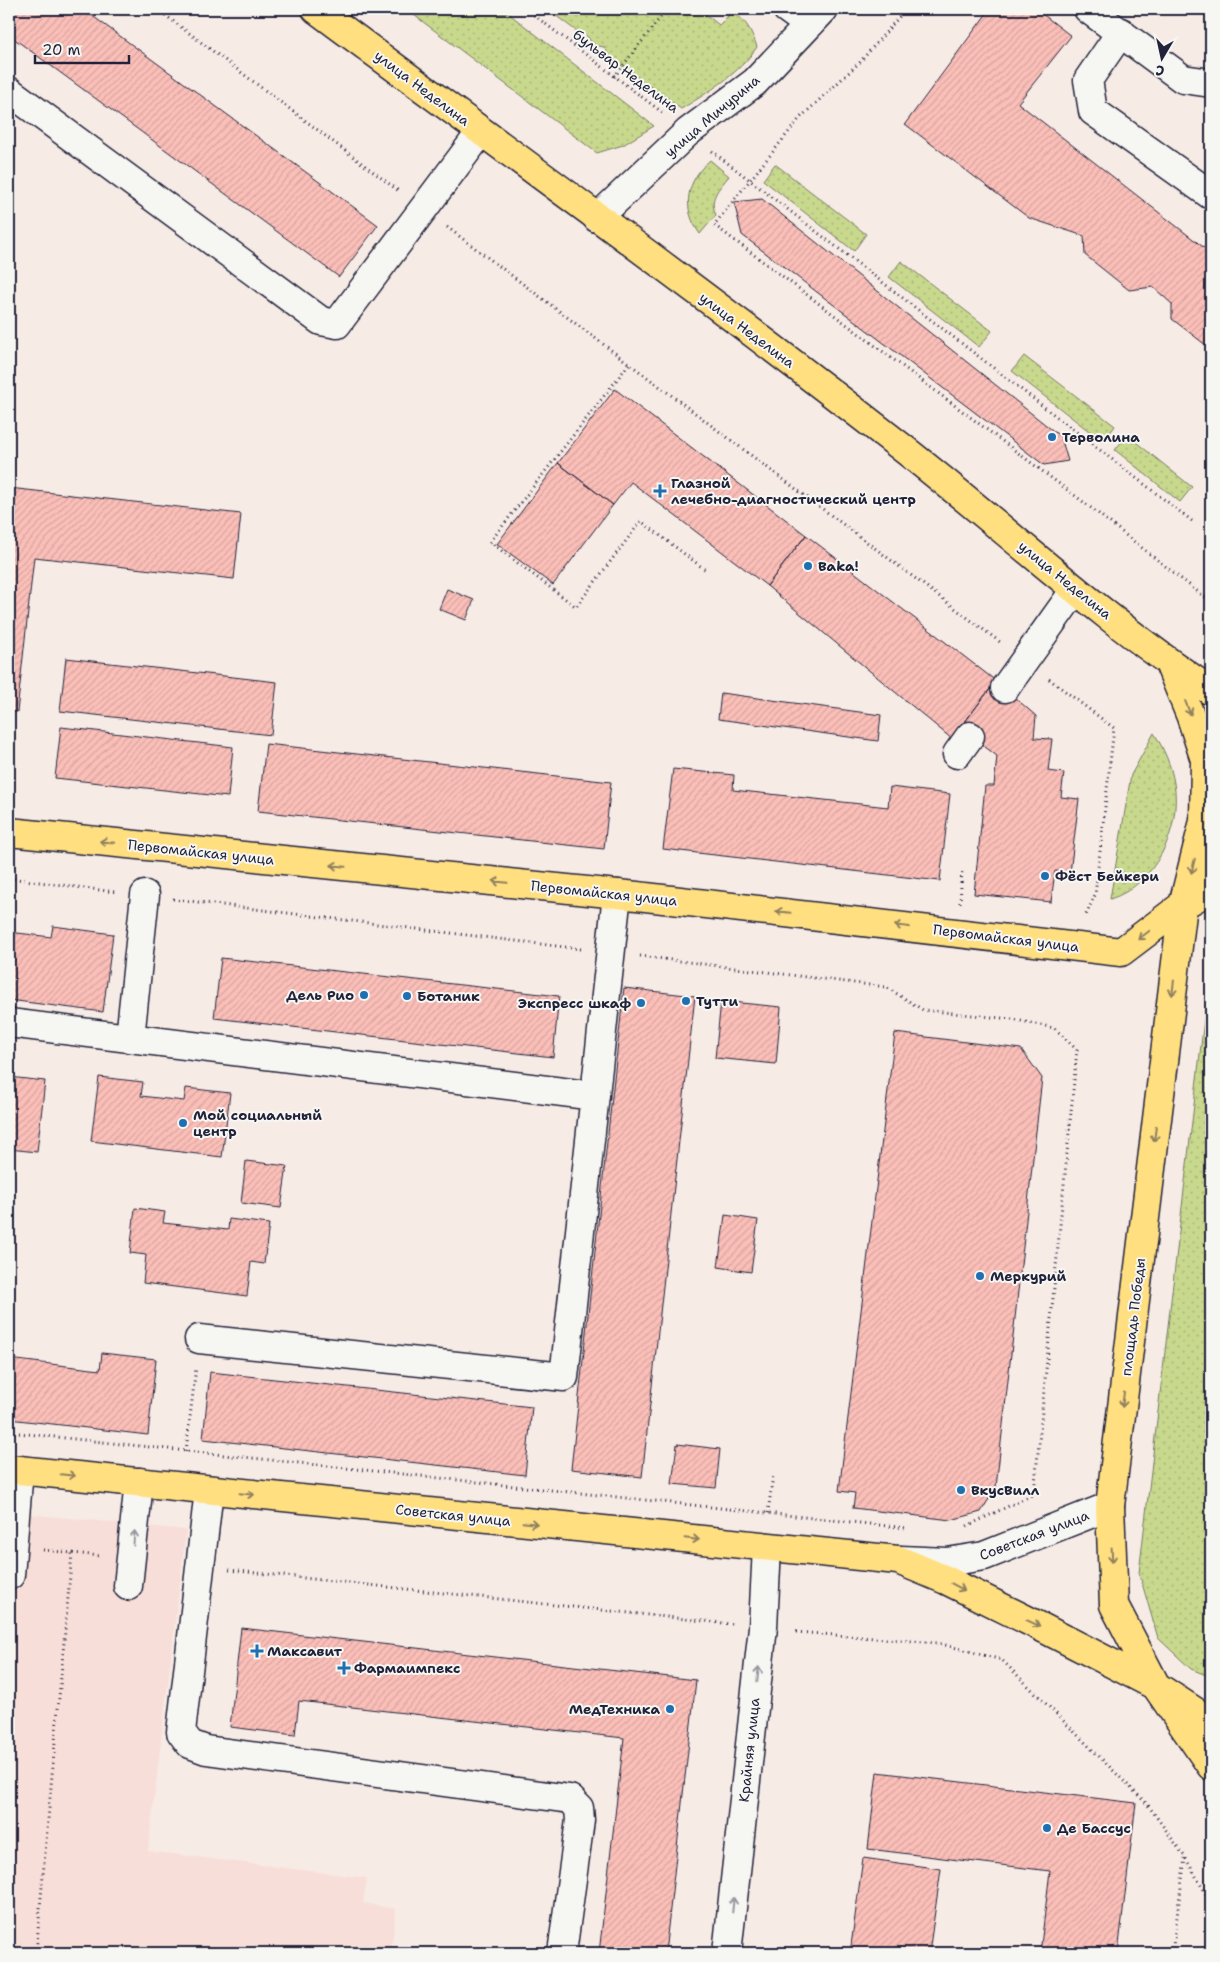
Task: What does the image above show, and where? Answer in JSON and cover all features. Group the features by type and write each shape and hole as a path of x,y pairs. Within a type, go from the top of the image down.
{"main road":[{"name":"улица Неделина","path":"316,9 901,447 1075,590 1169,663 1211,691"},
{"name":"площадь Победы","path":"1169,663 1192,717 1205,760 1204,821 1183,905 1110,1506 1114,1604 1156,1686 1211,1722"},
{"name":"Первомайская улица","path":"9,832 617,894 1121,952 1183,905"},
{"path":"1183,905 1211,888"},
{"name":"Советская улица","path":"14,1470 898,1560 946,1580 988,1603 1040,1626 1156,1686"},
{"path":"1156,1686 1211,1766"}],"street":[{"path":"787,9 816,17"},
{"name":"улица Мичурина","path":"597,218 688,132 754,82 816,17"},
{"path":"1211,83 1183,79 1106,17 1088,80 1093,111 1211,195"},
{"path":"9,91 321,321 337,324 481,132"},
{"path":"1005,688 1075,590"},
{"path":"199,1339 564,1377 617,894"},
{"path":"130,1038 145,895"},
{"path":"9,1023 595,1096"},
{"path":"10,1575 13,1547 14,1470"},
{"path":"128,1586 139,1482"},
{"path":"208,1490 181,1732 190,1744 206,1750 570,1799 579,1808 580,1820 562,1953"},
{"name":"Советская улица","path":"898,1560 947,1562 984,1556 1110,1506"},
{"name":"Крайняя улица","path":"727,1953 763,1628 767,1547"}],"path":[{"path":"157,9 1114,728 1095,895 1085,919 1075,918"},
{"name":"бульвар Неделина","path":"526,9 1192,522"},
{"path":"614,77 667,9"},
{"path":"906,9 860,62 800,118 714,225 1086,504 1211,602"},
{"path":"629,364 490,542 576,607 641,521 707,570"},
{"path":"960,904 962,869"},
{"path":"9,878 886,987 923,1010 1012,1019 1054,1028 1077,1050 1034,1494 962,1528"},
{"path":"951,903 969,906"},
{"path":"186,1451 199,1339"},
{"path":"9,1432 914,1528"},
{"path":"768,1513 773,1476"},
{"path":"13,1547 131,1560"},
{"path":"36,1953 72,1553"},
{"path":"200,1567 735,1624"},
{"path":"796,1632 938,1643 1002,1660 1148,1805 1185,1857 1211,1903"},
{"path":"1172,1953 1185,1857"}],"shaded area":[{"path":"9,1512 186,1530 148,1851 367,1878 363,1903 396,1909 391,1953 9,1953"}],"green space":[{"path":"406,9 490,9 500,13 508,13 654,126 623,145 597,153"},
{"path":"547,9 699,9 719,25 732,12 748,26 757,47 750,57 732,74 713,89 681,109 610,57 604,47 594,45 585,34 575,30"},
{"path":"710,160 729,176 718,190 714,199 713,204 716,215 700,234 690,214 688,205 689,195 696,177"},
{"path":"775,164 866,234 854,251 763,180"},
{"path":"901,261 992,331 979,347 889,277"},
{"path":"1024,356 1115,426 1103,442 1012,371"},
{"path":"1127,435 1192,487 1180,502 1115,450"},
{"path":"1154,733 1167,757 1171,770 1174,783 1174,819 1162,853 1152,868 1126,892 1110,899 1131,775"},
{"path":"1211,960 1211,1677 1191,1669 1158,1638 1139,1573"}],"building":[{"path":"9,9 83,9 378,225 339,277 9,35"},
{"path":"990,9 1036,9 1071,36 1018,103 1211,253 1211,349 1172,319 1172,304 1153,287 1129,290 1085,255 1084,236 1029,218 905,124"},
{"path":"762,199 1061,437 1068,461 1044,465 742,235 734,202"},
{"path":"615,389 806,535 767,586 631,482 613,505 558,463"},
{"path":"558,463 613,505 553,585 497,544"},
{"path":"9,488 241,514 234,579 34,557 17,712 9,712"},
{"path":"806,535 996,681 952,739 767,586"},
{"path":"447,589 474,600 466,620 439,609"},
{"path":"66,658 277,682 271,735 60,711"},
{"path":"996,681 1036,716 1034,738 1052,739 1048,771 1064,773 1061,797 1079,799 1070,873 1055,871 1051,902 974,894 985,786 994,786 997,756 960,728"},
{"path":"721,693 881,715 878,741 718,719"},
{"path":"61,727 233,747 228,797 55,778"},
{"path":"266,744 611,782 604,849 258,811"},
{"path":"673,769 734,775 733,790 888,807 890,787 950,794 940,881 663,849"},
{"path":"53,926 113,934 103,1012 9,1000 9,932 51,937"},
{"path":"221,958 559,996 553,1057 214,1018"},
{"path":"624,988 695,996 642,1477 571,1469"},
{"path":"721,1001 781,1007 776,1064 715,1058"},
{"path":"895,1033 1021,1049 1042,1078 996,1487 981,1512 951,1520 853,1508 855,1493 839,1491"},
{"path":"9,1077 45,1081 37,1152 9,1149"},
{"path":"99,1077 143,1082 141,1096 184,1101 186,1088 230,1093 222,1157 91,1141"},
{"path":"246,1161 287,1166 281,1208 241,1203"},
{"path":"135,1208 165,1212 163,1223 228,1230 229,1219 269,1224 264,1264 251,1262 247,1296 143,1283 146,1255 130,1253"},
{"path":"725,1215 758,1220 751,1272 718,1267"},
{"path":"102,1353 156,1359 148,1435 9,1419 9,1359 100,1370"},
{"path":"210,1372 532,1407 525,1475 203,1439"},
{"path":"677,1444 720,1449 716,1488 672,1484"},
{"path":"241,1628 696,1680 665,1953 599,1953 624,1738 299,1701 295,1735 230,1727"},
{"path":"877,1772 1136,1803 1118,1953 1040,1953 1050,1871 868,1849"},
{"path":"863,1858 941,1869 929,1953 850,1953"}],"place":[{"name":"Терволина","path":"1052,437"},
{"name":"Глазной лечебно-диагностический центр","path":"660,491"},
{"name":"Baka!","path":"808,566"},
{"name":"Фёст Бейкери","path":"1045,876"},
{"name":"Дель Рио","path":"364,995"},
{"name":"Ботаник","path":"407,996"},
{"name":"Тутти","path":"686,1001"},
{"name":"Экспресс шкаф","path":"641,1003"},
{"name":"Мой социальный центр","path":"183,1123"},
{"name":"Меркурий","path":"980,1276"},
{"name":"ВкусВилл","path":"961,1490"},
{"name":"Максавит","path":"257,1651"},
{"name":"Фармаимпекс","path":"344,1668"},
{"name":"МедТехника","path":"670,1709"},
{"name":"Де Бассус","path":"1047,1828"}]}
